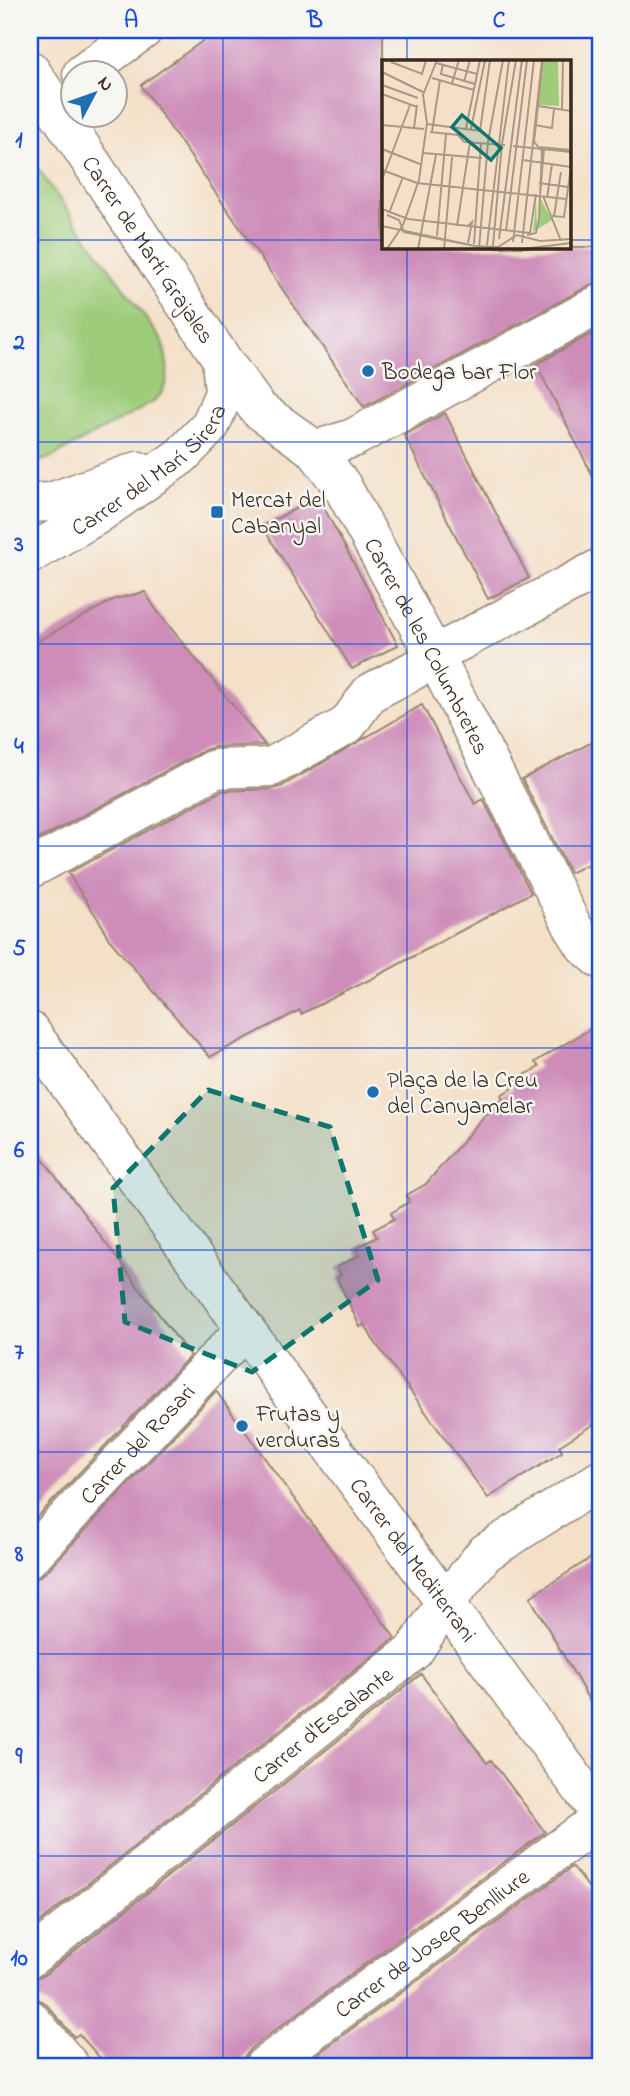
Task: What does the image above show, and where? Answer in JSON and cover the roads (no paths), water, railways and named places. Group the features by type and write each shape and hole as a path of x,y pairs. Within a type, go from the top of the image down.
{"street":[{"path":"101,60 143,30"},
{"name":"Carrer de Martí Grajales","path":"51,82 221,358"},
{"path":"315,450 354,438 600,304"},
{"name":"Carrer de les Columbretes","path":"221,358 258,409 315,450 342,486 424,662 573,927 585,946 600,959"},
{"name":"Carrer del Marí Sirera","path":"30,554 97,515 181,456 210,426 224,393 221,358"},
{"path":"30,503 51,502 181,456"},
{"path":"30,869 215,769 271,766 347,725 370,693 600,568"},
{"name":"Carrer del Mediterrani","path":"30,1031 600,1814"},
{"name":"Carrer del Rosari","path":"30,1558 245,1329"},
{"name":"Carrer d'Escalante","path":"30,1958 414,1651 445,1603 485,1553 600,1480"},
{"name":"Carrer de Josep Benlliure","path":"264,2066 600,1819"},
{"path":"30,2019 70,2066"}],"place":[{"name":"Bodega bar Flor","path":"368,371"},
{"name":"Mercat del Cabanyal","path":"217,512"},
{"name":"Plaça de la Creu del Canyamelar","path":"373,1092"},
{"name":"Frutas y verduras","path":"242,1426"}]}
